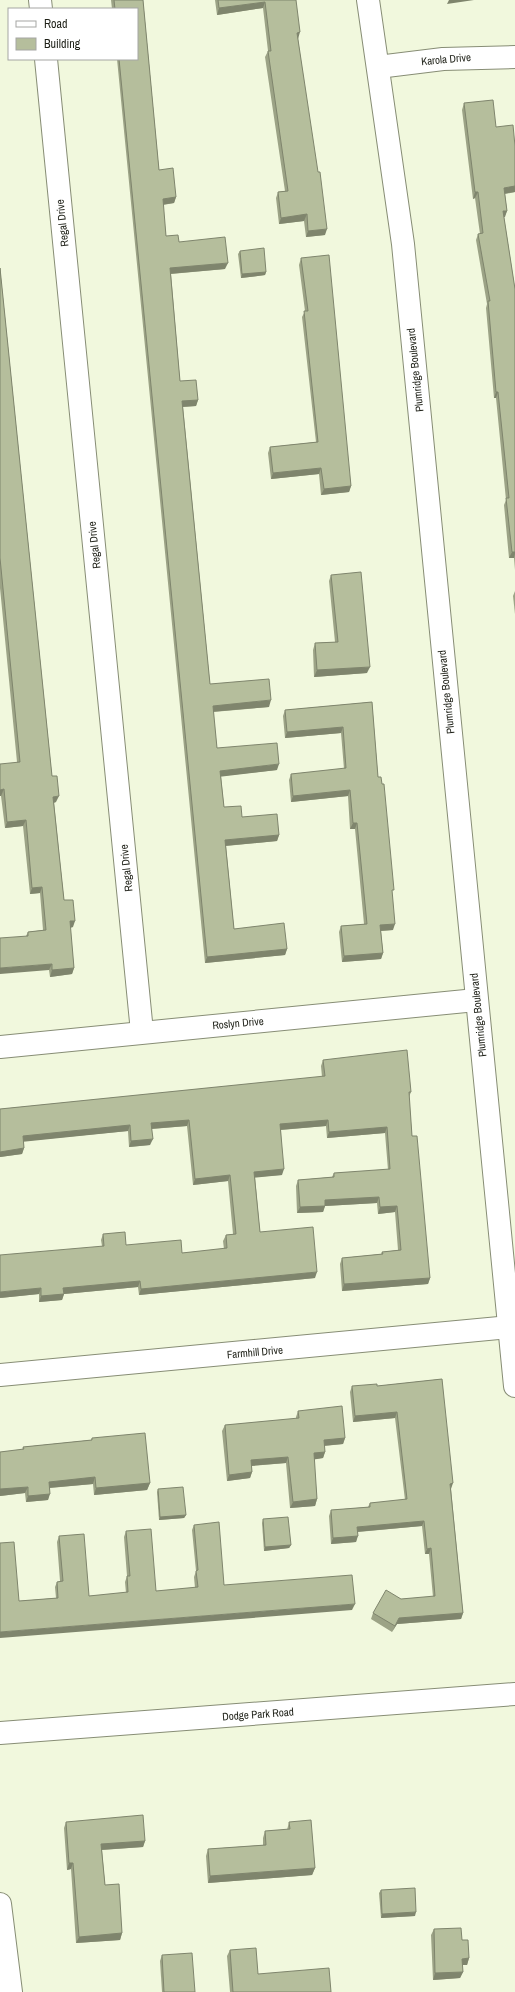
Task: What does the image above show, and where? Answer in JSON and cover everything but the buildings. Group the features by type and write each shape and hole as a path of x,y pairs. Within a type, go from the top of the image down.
{"street":[{"name":"Plumridge Boulevard","path":"368,0 403,244 515,1386"},
{"name":"Karola Drive","path":"378,67 443,59 515,57"},
{"name":"Regal Drive","path":"46,60 142,1032"},
{"name":"Roslyn Drive","path":"0,1047 476,1000"},
{"name":"Farmhill Drive","path":"0,1375 510,1327"},
{"name":"Dodge Park Road","path":"0,1733 515,1694"},
{"path":"0,1904 11,1992"}]}
